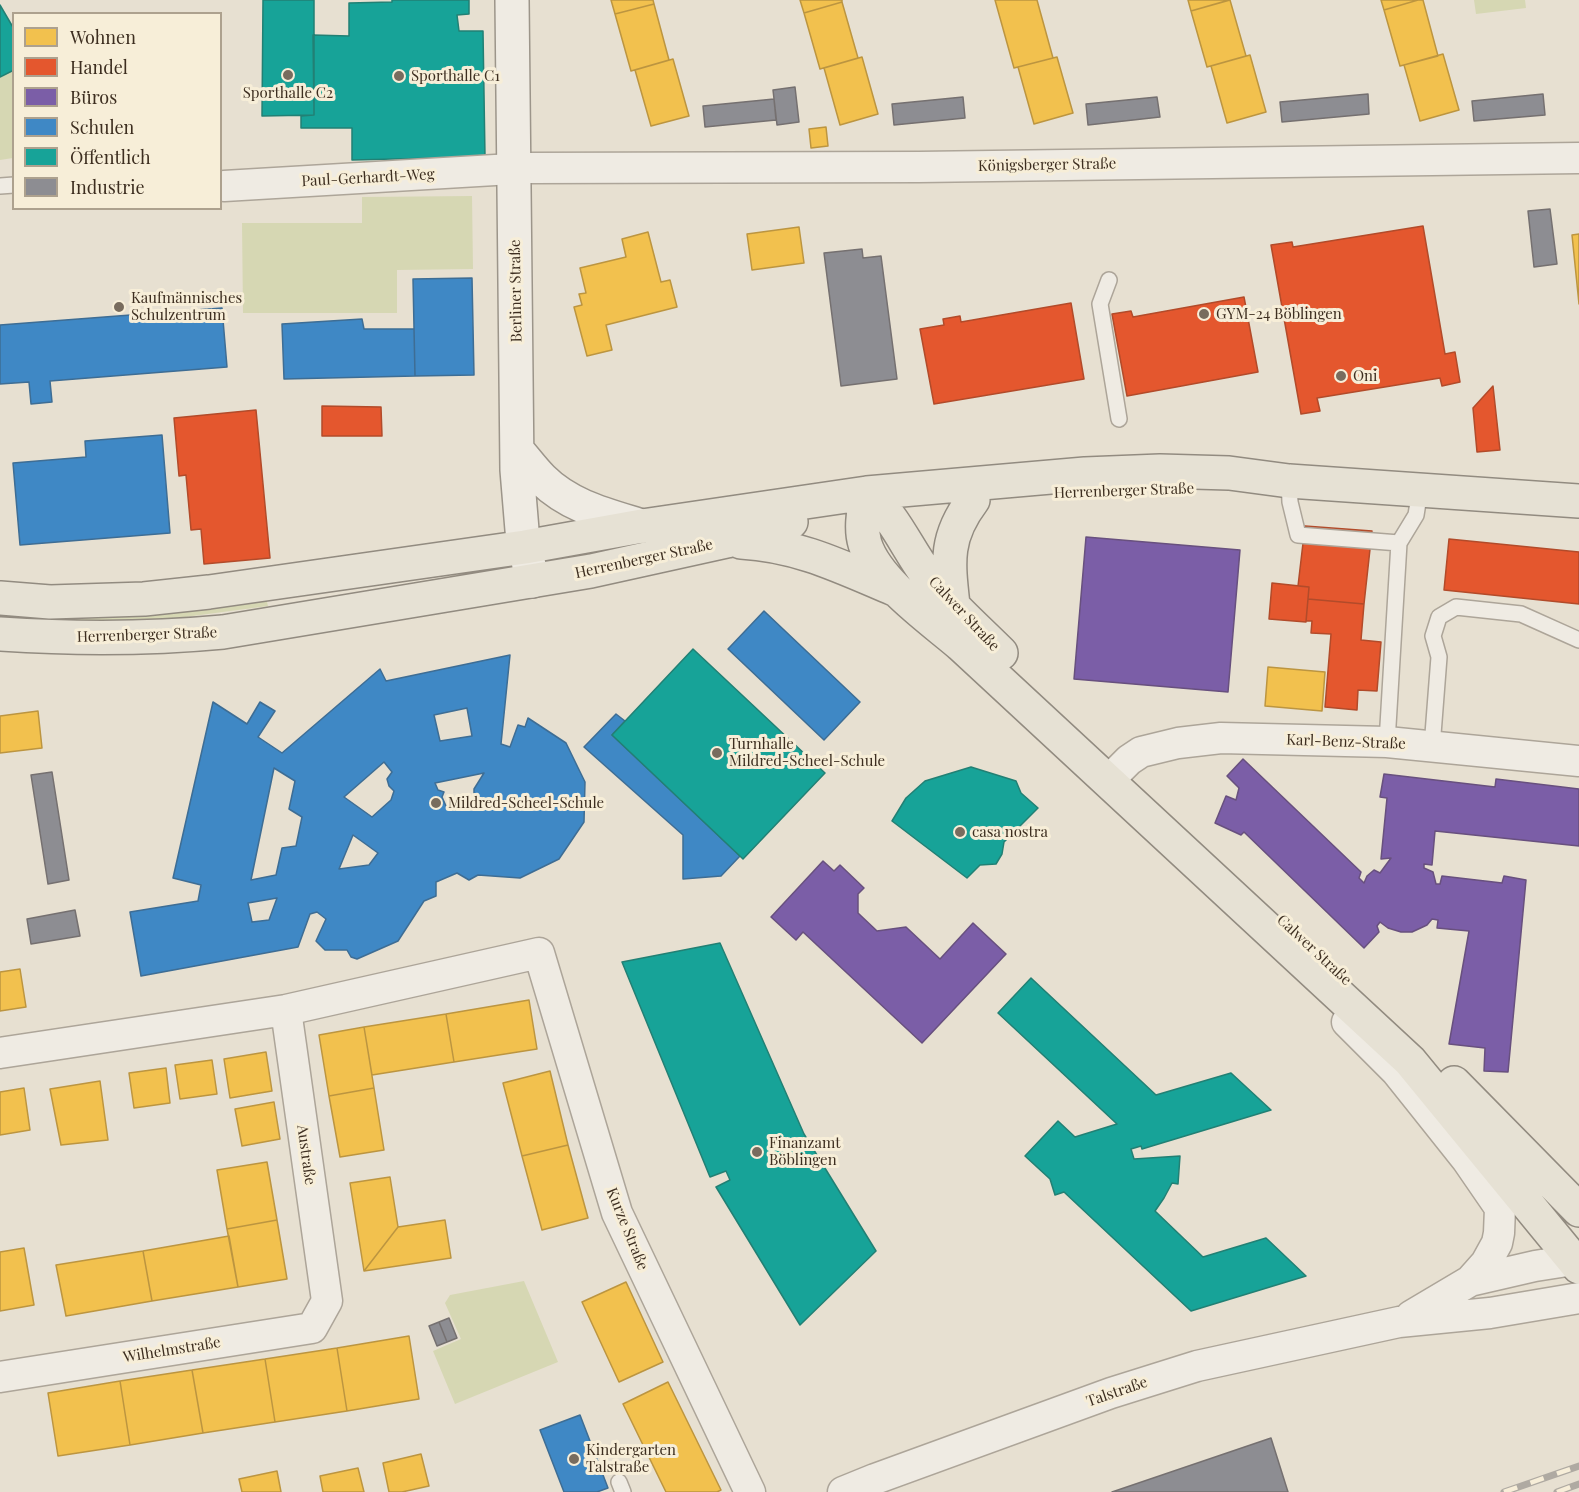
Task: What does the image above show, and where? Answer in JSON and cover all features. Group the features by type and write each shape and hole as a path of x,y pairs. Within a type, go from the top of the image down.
{"main road":[{"name":"Herrenberger Straße","path":"0,634 106,638 182,636 223,632 591,571 727,541 793,521 872,505 1085,474 1160,471 1228,473 1289,481 1579,501"},
{"name":"Herrenberger Straße","path":"0,598 50,602 144,599 266,585 525,547 642,526 872,505 1075,492 1224,488 1289,481"},
{"path":"953,605 949,574 953,533 973,500"},
{"name":"Calwer Straße","path":"1577,1261 1410,1061 962,645 898,591 875,564 865,544 862,523 872,505 928,577 953,605 1119,770 1382,1013 1579,1210"},
{"path":"727,541 769,544 825,559 898,591"}],"street":[{"name":"Berliner Straße","path":"512,0 520,513 532,581"},
{"name":"Königsberger Straße","path":"515,169 907,167 1579,158"},
{"name":"Paul-Gerhardt-Weg","path":"222,186 515,169"},
{"path":"518,450 542,478 564,497 585,507 642,526"},
{"name":"Karl-Benz-Straße","path":"1119,770 1141,752 1178,743 1221,738 1387,742 1579,761"},
{"name":"Kurze Straße","path":"286,1010 539,952 617,1213 644,1274 750,1492"},
{"name":"Calwer Straße","path":"1334,990 1342,1016 1396,1071 1490,1192 1500,1208 1499,1233"},
{"path":"0,1053 286,1010"},
{"name":"Austraße","path":"286,1010 327,1301"},
{"name":"Talstraße","path":"1399,1322 1470,1281 1486,1263 1497,1243 1499,1233"},
{"name":"Talstraße","path":"1470,1281 1577,1261"},
{"name":"Talstraße","path":"843,1492 1154,1379 1197,1366 1399,1322 1490,1313 1579,1298"},
{"name":"Wilhelmstraße","path":"0,1377 312,1328 327,1301"}],"lane":[{"path":"1109,280 1100,304 1119,419"},
{"path":"1289,481 1290,502 1298,535 1399,543"},
{"path":"1387,742 1399,543 1416,515 1420,490"},
{"path":"1432,747 1439,657 1433,636 1439,617 1456,607 1521,614 1579,640"}],"green space":[{"path":"1474,0 1525,0 1526,8 1476,14"},
{"path":"12,71 12,158 0,160 0,77"},
{"path":"472,196 473,269 397,270 397,313 243,313 242,223 362,223 362,197"},
{"path":"266,598 268,606 185,617 111,623 0,619 0,611"},
{"path":"524,1281 558,1362 455,1404 433,1351 461,1339 445,1303 450,1295"}],"building: Wohnen":[{"path":"611,0 653,0 654,4 615,14"},
{"path":"800,0 842,0 842,2 804,13"},
{"path":"995,0 1037,0 1053,58 1014,68"},
{"path":"1188,0 1229,0 1191,11"},
{"path":"1230,0 1246,56 1207,67 1191,11"},
{"path":"1381,0 1418,0 1384,10"},
{"path":"1423,0 1438,56 1400,66 1384,10"},
{"path":"842,2 858,58 820,69 804,13"},
{"path":"654,4 669,60 631,71 615,14"},
{"path":"1443,54 1459,110 1420,121 1404,65"},
{"path":"1250,55 1266,112 1227,123 1211,66"},
{"path":"862,57 878,114 840,125 824,68"},
{"path":"1057,57 1073,113 1034,124 1018,67"},
{"path":"673,59 689,116 651,126 635,70"},
{"path":"826,127 828,146 811,148 809,129"},
{"path":"799,227 804,263 752,270 747,234"},
{"path":"648,232 661,282 670,280 677,307 606,325 612,350 587,356 574,307 582,305 579,294 586,293 580,268 626,257 622,239"},
{"path":"1579,234 1579,304 1572,235"},
{"path":"1268,667 1325,672 1322,711 1265,706"},
{"path":"38,711 42,748 0,753 0,716"},
{"path":"20,969 26,1007 0,1011 0,972"},
{"path":"529,1000 537,1049 454,1062 446,1014"},
{"path":"446,1014 454,1062 372,1075 364,1027"},
{"path":"364,1027 374,1088 329,1096 319,1035"},
{"path":"266,1052 272,1091 230,1098 224,1059"},
{"path":"212,1060 217,1094 180,1099 175,1065"},
{"path":"166,1068 170,1103 134,1108 129,1073"},
{"path":"550,1071 568,1145 522,1156 503,1083"},
{"path":"100,1081 108,1140 61,1145 50,1089"},
{"path":"24,1088 30,1130 0,1135 0,1092"},
{"path":"374,1088 384,1150 340,1157 329,1096"},
{"path":"274,1102 280,1139 242,1146 235,1109"},
{"path":"568,1145 588,1218 542,1230 522,1156"},
{"path":"267,1162 277,1220 227,1229 217,1170"},
{"path":"390,1177 398,1227 364,1271 350,1183"},
{"path":"277,1220 287,1279 238,1287 227,1229"},
{"path":"445,1220 451,1258 364,1271 398,1227"},
{"path":"229,1236 238,1287 152,1301 143,1251"},
{"path":"24,1248 34,1305 0,1311 0,1252"},
{"path":"143,1251 152,1301 66,1316 56,1265"},
{"path":"626,1282 663,1362 619,1382 582,1302"},
{"path":"409,1336 419,1399 347,1411 337,1348"},
{"path":"337,1348 347,1411 275,1422 265,1359"},
{"path":"265,1359 275,1422 203,1433 192,1370"},
{"path":"192,1370 203,1433 130,1445 120,1381"},
{"path":"120,1381 130,1445 58,1456 48,1393"},
{"path":"668,1382 721,1490 717,1492 666,1492 623,1404"},
{"path":"421,1454 429,1486 402,1492 389,1492 383,1463"},
{"path":"358,1468 364,1492 323,1492 320,1476"},
{"path":"277,1471 281,1492 242,1492 239,1479"}],"building: Handel":[{"path":"1423,226 1445,354 1455,352 1460,382 1442,386 1440,378 1317,398 1320,411 1301,414 1271,245 1292,242 1293,247"},
{"path":"1244,297 1258,372 1127,396 1112,314 1131,311 1133,317"},
{"path":"1071,303 1084,379 934,404 920,329 944,325 943,319 960,316 961,322"},
{"path":"1493,386 1500,450 1477,452 1473,408"},
{"path":"322,406 381,407 382,436 322,436"},
{"path":"256,410 270,558 204,564 201,529 191,530 186,475 179,476 174,418"},
{"path":"1305,526 1372,531 1364,604 1308,599 1309,587 1298,586"},
{"path":"1449,539 1579,552 1579,604 1444,590"},
{"path":"1272,583 1309,587 1306,622 1269,619"},
{"path":"1308,599 1364,604 1361,640 1381,642 1377,691 1358,690 1357,710 1325,707 1331,634 1311,633 1312,621 1306,621"}],"building: Büros":[{"path":"1086,537 1240,550 1228,692 1074,679"},
{"path":"1243,759 1361,872 1359,878 1364,883 1367,876 1374,870 1380,873 1391,858 1381,859 1387,798 1380,797 1384,774 1495,787 1496,779 1579,789 1579,846 1435,831 1432,865 1424,864 1424,868 1433,872 1436,884 1440,884 1442,876 1502,883 1504,876 1526,880 1508,1072 1484,1071 1485,1048 1449,1044 1469,931 1437,928 1438,920 1432,919 1427,925 1412,932 1401,932 1388,928 1380,922 1377,926 1379,932 1364,948 1244,832 1241,835 1215,823 1226,796 1236,800 1239,788 1227,776"},
{"path":"823,861 834,871 840,865 864,888 858,894 858,913 877,931 906,927 940,959 973,923 1006,954 922,1043 803,932 796,940 771,917"}],"building: Schulen":[{"path":"472,278 474,375 415,376 413,279"},
{"path":"222,308 227,367 50,381 52,402 31,404 29,382 0,384 0,325"},
{"path":"362,319 364,329 414,329 415,376 284,379 282,324"},
{"path":"162,435 170,533 20,545 13,463 86,457 85,441"},
{"path":"764,611 860,702 824,740 728,649"},
{"path":"510,655 501,744 510,747 518,725 525,727 528,718 566,743 585,782 584,822 559,859 520,878 478,875 469,880 457,873 436,882 436,896 424,901 398,941 357,959 351,957 347,950 325,950 316,941 326,919 317,912 310,914 298,947 141,976 130,912 198,901 201,885 173,878 213,702 247,724 260,702 275,711 258,737 282,753 380,669 386,681","holes":["467,708 472,736 440,741 434,715","384,762 392,772 387,779 394,791 391,800 372,817 344,797","274,768 295,781 289,809 302,817 296,846 282,848 276,875 251,880","484,773 474,789 474,809 446,806 442,797 444,792 438,790 435,783","353,835 378,853 369,865 339,869","277,898 269,920 252,922 248,903"]},
{"path":"616,714 625,721 612,735 740,856 721,876 683,879 683,835 584,747"},
{"name":"Kindergarten Talstraße","path":"580,1415 608,1488 597,1492 564,1492 540,1430"}],"building: Öffentlich":[{"name":"Sporthalle C2","path":"263,0 314,0 314,115 262,116"},
{"name":"Sporthalle C1","path":"392,0 469,0 469,14 457,15 459,31 483,31 485,157 352,160 352,128 301,128 301,116 314,115 313,35 349,36 349,3 392,2"},
{"path":"0,5 12,26 12,71 0,77"},
{"name":"Turnhalle Mildred-Scheel-Schule","path":"693,649 825,773 743,859 612,735"},
{"name":"casa nostra","path":"971,767 1016,781 1021,793 1038,808 1004,842 1002,854 996,864 980,865 967,878 892,821 906,798 925,781"},
{"name":"Finanzamt Böblingen","path":"720,943 804,1134 876,1251 800,1325 716,1187 730,1180 726,1171 710,1177 622,962"},
{"path":"1031,978 1156,1095 1231,1073 1271,1110 1142,1149 1141,1146 1131,1149 1134,1159 1180,1156 1178,1184 1172,1183 1155,1211 1203,1257 1266,1238 1306,1276 1191,1311 1064,1192 1055,1195 1050,1179 1025,1156 1058,1121 1075,1137 1117,1124 998,1013"}],"building: Industrie":[{"path":"795,87 799,122 777,125 773,90"},
{"path":"1368,94 1369,114 1282,122 1280,102"},
{"path":"1543,94 1545,115 1474,121 1472,101"},
{"path":"963,97 965,118 894,125 892,104"},
{"path":"1157,97 1160,117 1088,125 1086,104"},
{"path":"774,99 776,120 705,127 703,106"},
{"path":"1550,209 1557,264 1534,267 1528,211"},
{"path":"862,249 863,258 881,256 897,379 841,386 824,253"},
{"path":"52,772 69,880 48,884 31,775"},
{"path":"75,910 80,936 31,944 27,919"},
{"path":"449,1318 457,1338 447,1342 439,1322"},
{"path":"439,1322 447,1342 437,1346 429,1326"},
{"path":"1271,1438 1288,1492 1112,1492"}],"railway":[{"path":"1504,1492 1579,1466"},
{"path":"1557,1492 1579,1484"}],"place":[{"name":"Sporthalle C2","path":"288,75"},
{"name":"Sporthalle C1","path":"399,76"},
{"name":"Kaufmännisches Schulzentrum","path":"119,307"},
{"name":"GYM-24 Böblingen","path":"1204,314"},
{"name":"Oni","path":"1341,376"},
{"name":"Turnhalle Mildred-Scheel-Schule","path":"717,753"},
{"name":"Mildred-Scheel-Schule","path":"436,803"},
{"name":"casa nostra","path":"960,832"},
{"name":"Finanzamt Böblingen","path":"757,1152"},
{"name":"Kindergarten Talstraße","path":"574,1459"}]}
